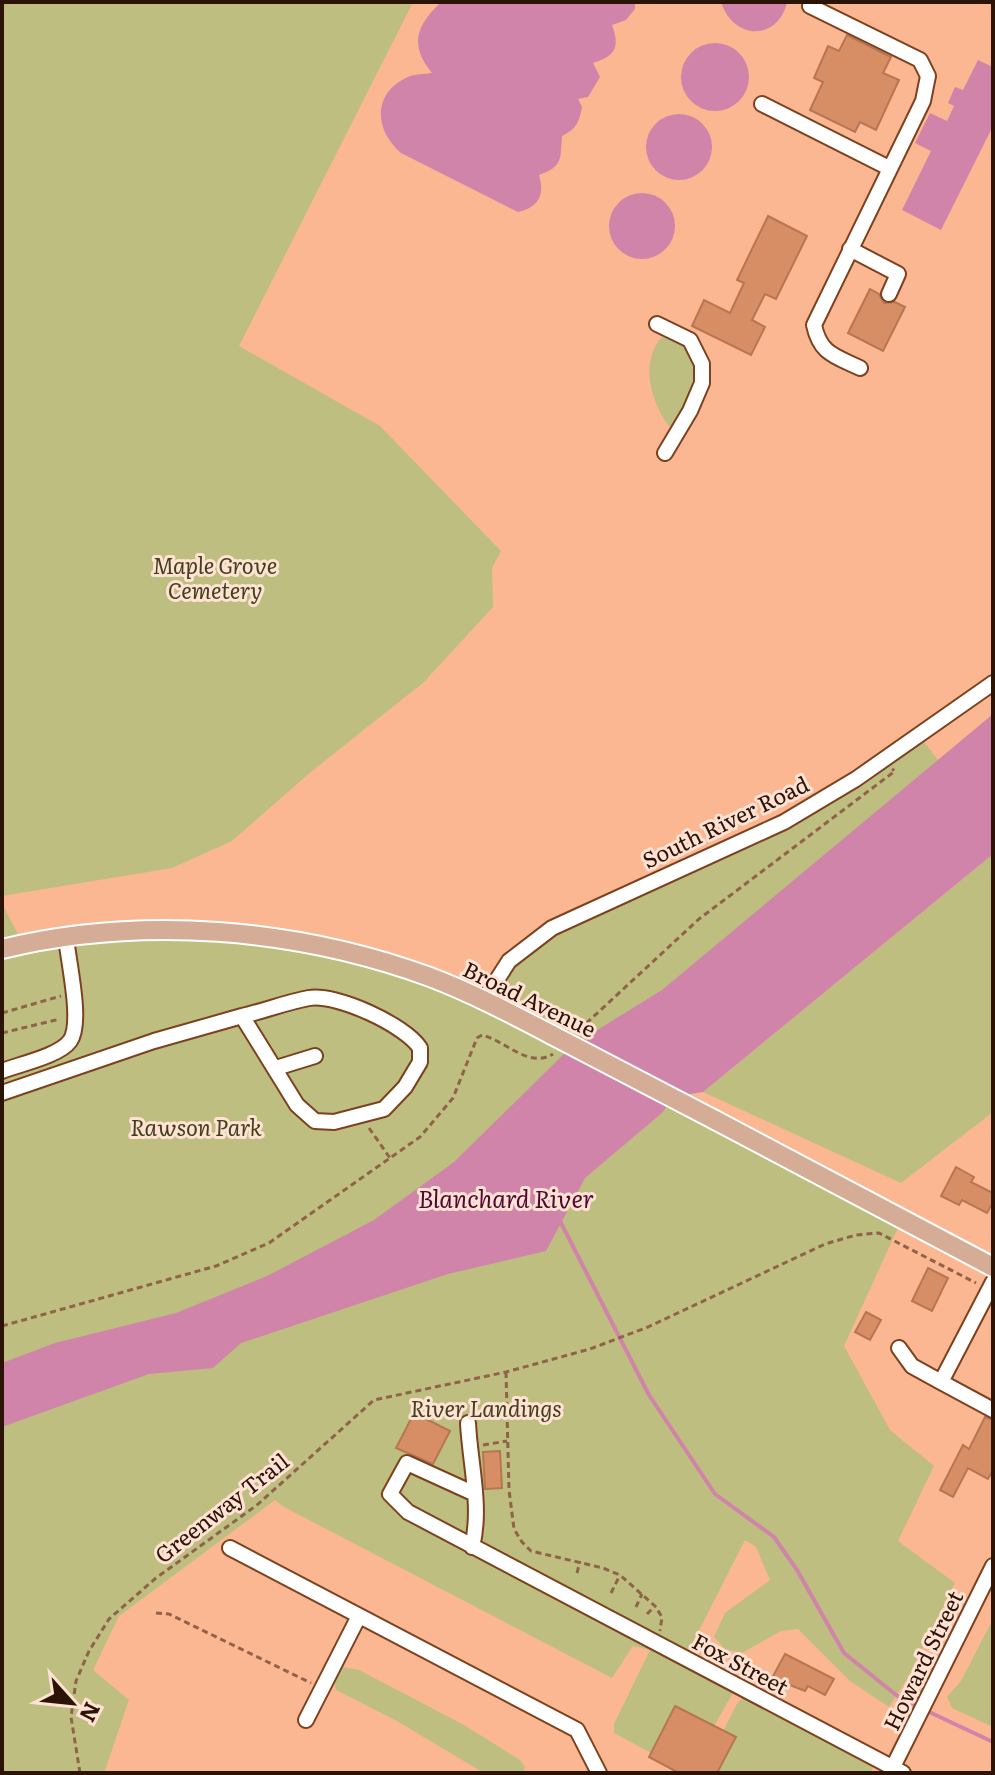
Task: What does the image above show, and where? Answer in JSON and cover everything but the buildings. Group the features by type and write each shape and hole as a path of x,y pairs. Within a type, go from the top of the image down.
{"main road":[{"name":"Broad Avenue","path":"2,949 66,937 185,931 272,938 315,945 389,964 484,1000 556,1041 715,1120 993,1267"}],"street":[{"path":"810,6 920,60 928,76 923,101 814,325 817,341 825,351 860,368"},
{"path":"762,104 889,168"},
{"path":"850,249 898,274 889,294"},
{"path":"657,324 690,340 702,364 702,383 690,411 665,453"},
{"name":"South River Road","path":"484,1000 509,961 552,928 784,822 993,683"},
{"path":"2,1071 57,1051 70,1041 76,1024 66,937"},
{"path":"2,1093 154,1041 242,1016 310,998 325,997 363,1010 404,1031 420,1048 420,1062 405,1087 384,1109 334,1122 315,1121 297,1105 242,1016"},
{"path":"276,1068 315,1056"},
{"path":"941,1382 991,1286"},
{"path":"899,1348 912,1366 993,1410"},
{"path":"468,1423 475,1494 476,1532 472,1547"},
{"name":"Fox Street","path":"475,1494 407,1463 390,1494 408,1512 895,1771"},
{"path":"230,1548 577,1730 599,1773"},
{"name":"Howard Street","path":"895,1771 993,1566"},
{"path":"306,1720 359,1616"}],"path":[{"path":"572,1036 699,919 895,771 883,759"},
{"path":"2,1013 72,992"},
{"path":"2,1033 75,1015"},
{"path":"2,1326 216,1266 269,1243 420,1137 453,1098 477,1038 482,1035 490,1037 539,1060 550,1057 556,1041"},
{"path":"374,1136 390,1158"},
{"name":"Greenway Trail","path":"80,1773 71,1717 76,1681 89,1651 109,1619 156,1578 257,1505 374,1400 506,1372 590,1349 648,1327 825,1244 856,1235 879,1233 991,1286"},
{"path":"506,1372 510,1503 514,1529 531,1551 580,1561 620,1575 655,1606 662,1617 656,1643"},
{"path":"469,1447 507,1441"},
{"path":"577,1573 580,1561"},
{"path":"611,1593 620,1575"},
{"path":"636,1607 642,1594"},
{"path":"647,1614 655,1606"},
{"path":"156,1613 169,1614 322,1688"}],"green space":[{"name":"Maple Grove Cemetery","path":"2,2 413,2 239,346 380,426 501,551 492,568 493,607 424,682 307,775 232,841 172,868 2,896"},
{"path":"662,337 678,341 688,348 693,359 694,372 687,400 675,425 669,426 657,405 650,381 651,358"},
{"path":"919,735 971,804 642,1081 902,1219 844,1346 890,1430 934,1466 898,1541 955,1583 907,1679 889,1707 850,1681 798,1629 781,1631 742,1653 725,1649 714,1637 725,1613 770,1580 756,1547 745,1540 685,1658 737,1686 714,1726 651,1753 614,1733 614,1724 650,1650 633,1646 612,1678 275,1500 119,1616 93,1670 129,1700 104,1773 2,1773 2,903 23,944 185,931 315,945 484,1000 509,961 552,928 784,822"},
{"path":"993,854 993,1112 901,1183 703,1092"},
{"path":"993,1619 993,1727 952,1708 947,1697 961,1681"},
{"path":"342,1667 359,1670 464,1725 520,1760 525,1767 523,1773 484,1773 397,1721 336,1690 335,1683"},
{"path":"750,1693 877,1760 870,1773 717,1773 735,1738 723,1731 738,1702"}],"water":[{"path":"441,2 635,2 635,9 626,20 612,25 616,39 614,50 593,63 600,77 588,97 578,99 582,107 578,121 562,136 557,165 539,175 539,199 525,210 518,212 401,153 386,134 381,112 388,92 408,77 432,73 420,53 418,36 426,19"},
{"path":"721,2 787,2 775,24 755,31 735,24"},
{"path":"708,43 722,43 734,48 744,58 749,77 744,96 734,106 722,111 708,111 696,106 686,96 681,84 681,70 686,58 696,48"},
{"path":"978,60 993,67 993,126 941,230 902,210 931,151 915,143 930,113 947,121 954,106 948,103 955,87 963,90"},
{"path":"673,114 685,114 697,119 707,129 712,147 710,160 697,175 685,180 673,180 661,175 651,165 646,153 646,141 651,129 661,119"},
{"path":"636,193 648,193 660,198 670,208 675,226 673,239 660,254 648,259 636,259 624,254 614,244 609,232 609,220 614,208 624,198"},
{"name":"Blanchard River","path":"993,714 993,854 703,1092 672,1097 663,1112 585,1178 546,1251 448,1274 241,1343 213,1368 149,1374 2,1427 2,1363 55,1343 176,1313 267,1276 374,1220 454,1162 573,1045 662,990"}],"waterway":[{"path":"560,1221 649,1395 715,1494 774,1537 797,1570 844,1653 900,1698 919,1707"},
{"path":"927,1711 993,1742"}],"park label":[{"name":"Rawson Park","path":"196,1126"},
{"name":"River Landings","path":"486,1407"}]}
